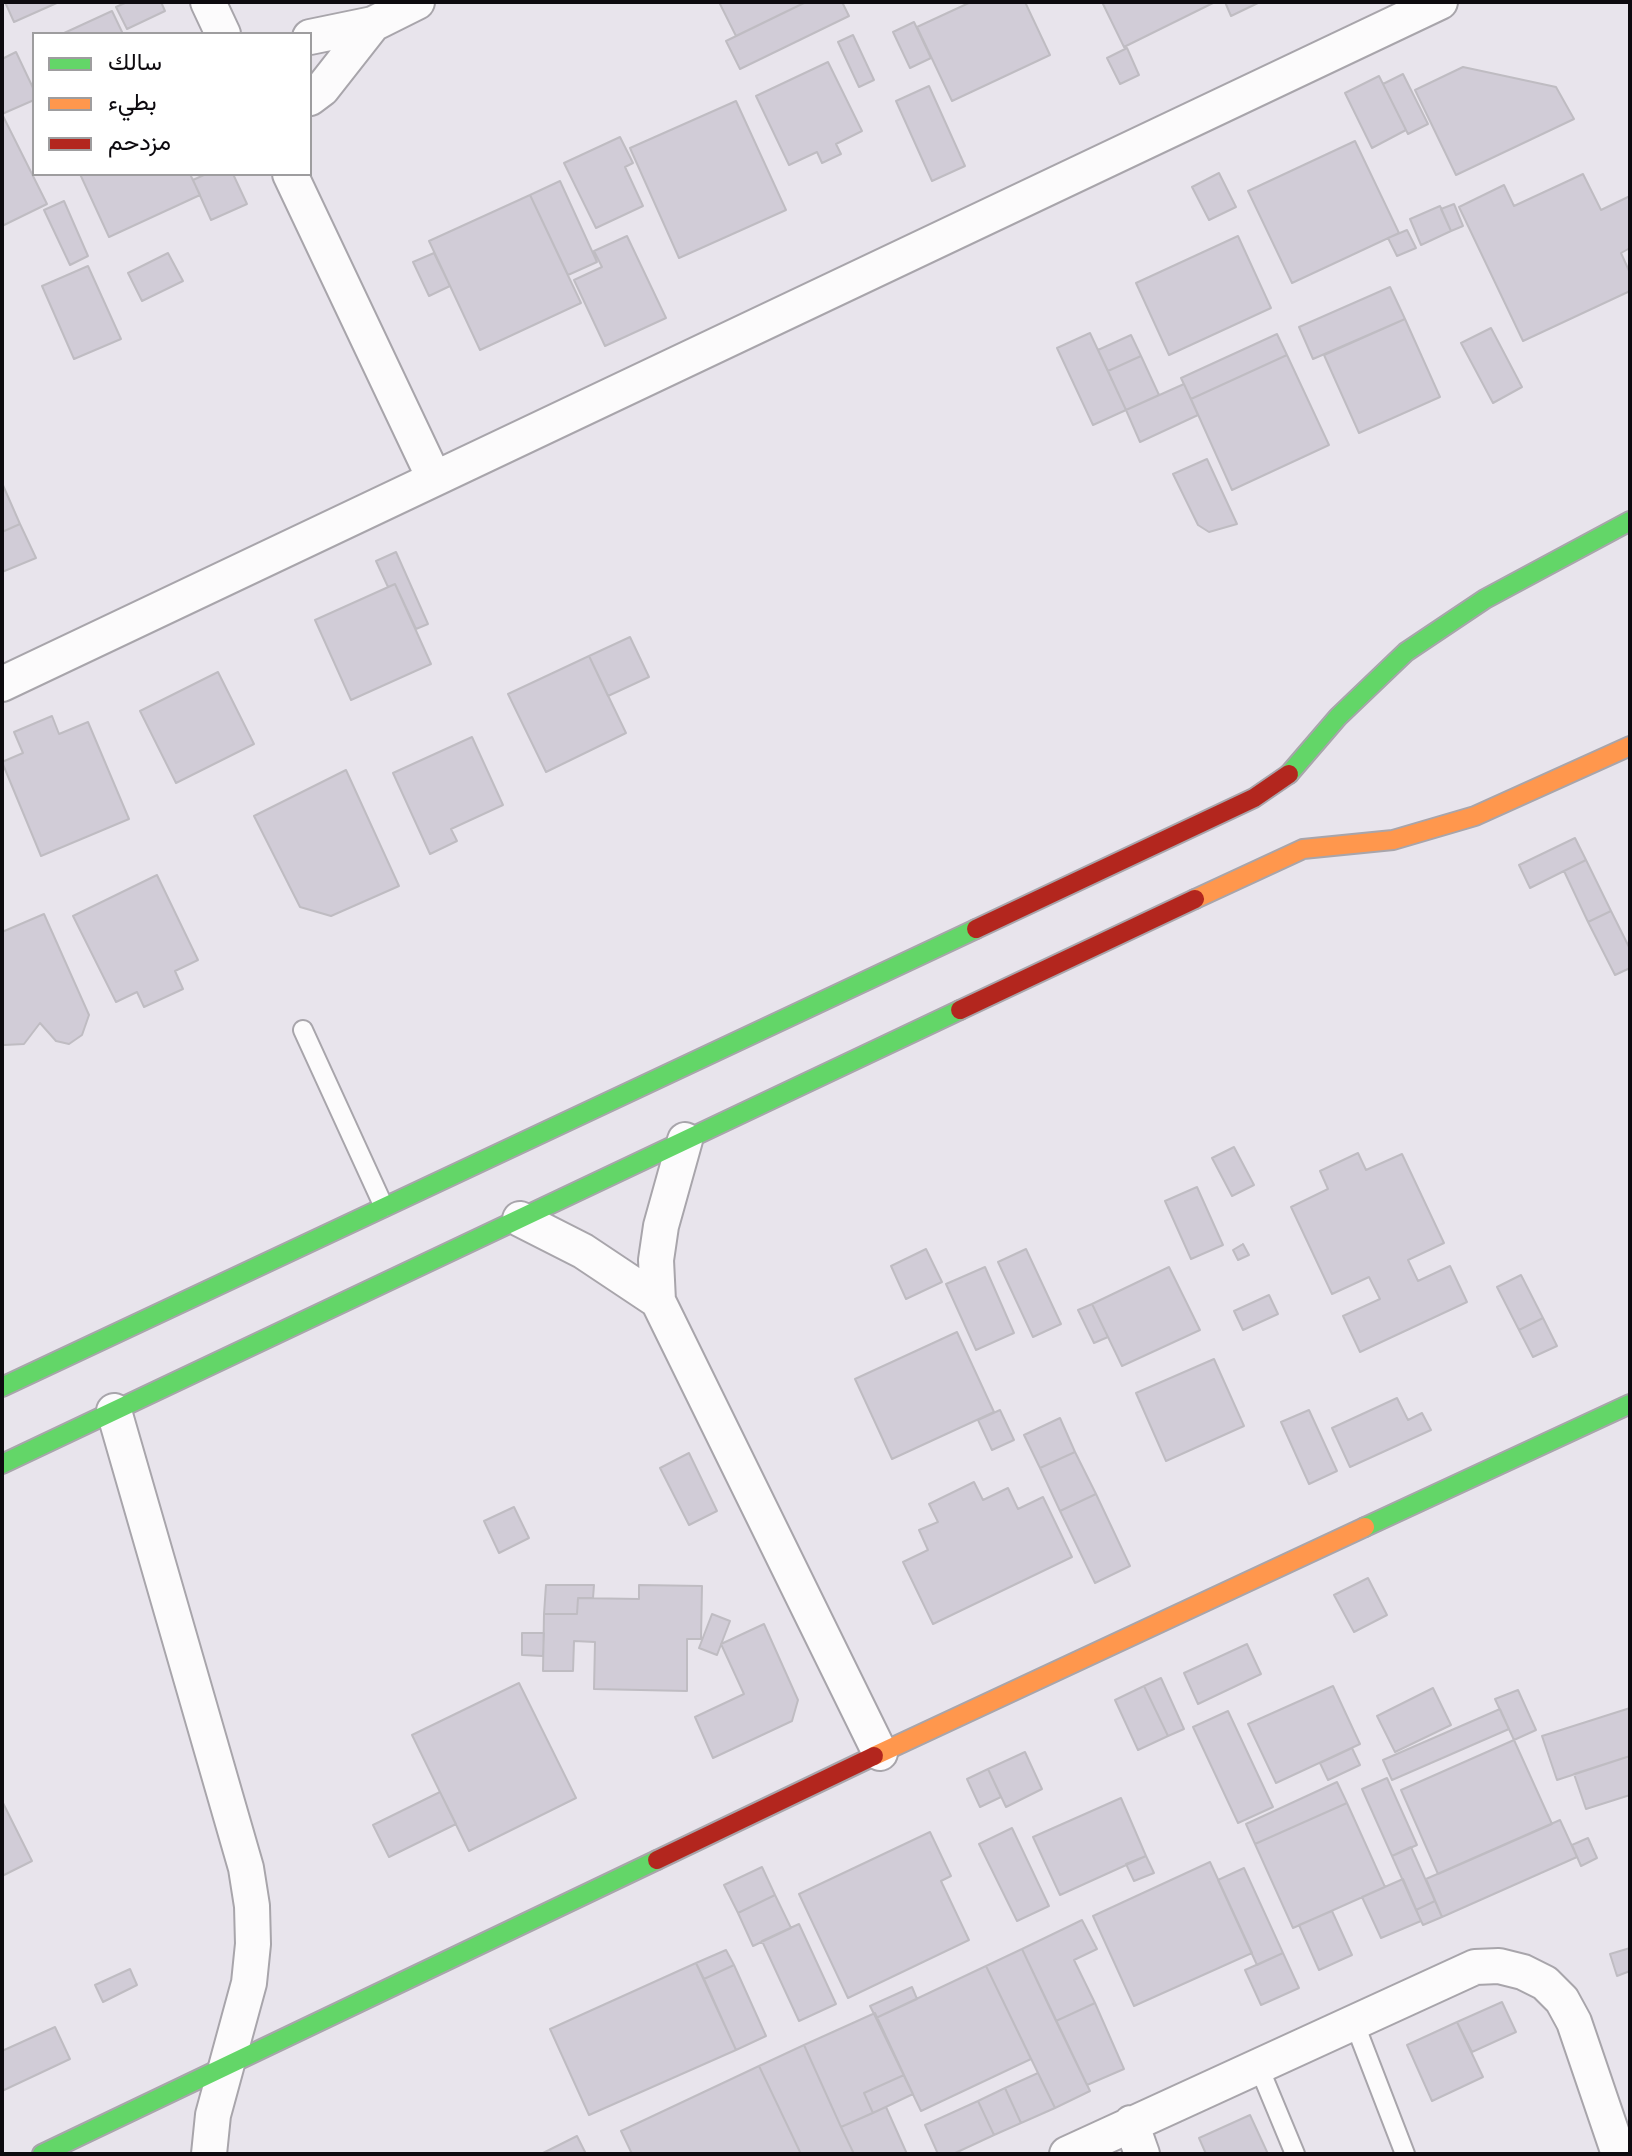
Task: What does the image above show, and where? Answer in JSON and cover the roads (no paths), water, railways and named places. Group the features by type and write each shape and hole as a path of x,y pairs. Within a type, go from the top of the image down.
{"main road":[{"path":"2,1387 1232,809 1278,792 1338,717 1406,652 1485,599 1630,521"},
{"path":"2,1464 520,1219 1300,843 1393,840 1434,830 1475,816 1630,746"},
{"path":"42,2154 880,1753 1630,1404"}],"street":[{"path":"208,2 222,32"},
{"path":"312,37 373,24 417,2"},
{"path":"2,684 1440,2"},
{"path":"312,96 322,89 373,24"},
{"path":"291,176 434,478"},
{"path":"685,1140 661,1226 656,1260 658,1301 880,1753"},
{"path":"520,1219 583,1251 658,1301"},
{"path":"114,1411 246,1868 252,1906 253,1944 249,1983 213,2115 209,2154"},
{"path":"1067,2154 1137,2138 1258,2065 1475,1967 1499,1966 1523,1972 1545,1983 1562,2000 1574,2022 1619,2154"}],"lane":[{"path":"303,1030 384,1207"},
{"path":"1354,2022 1405,2154"},
{"path":"1258,2065 1295,2154"}]}
